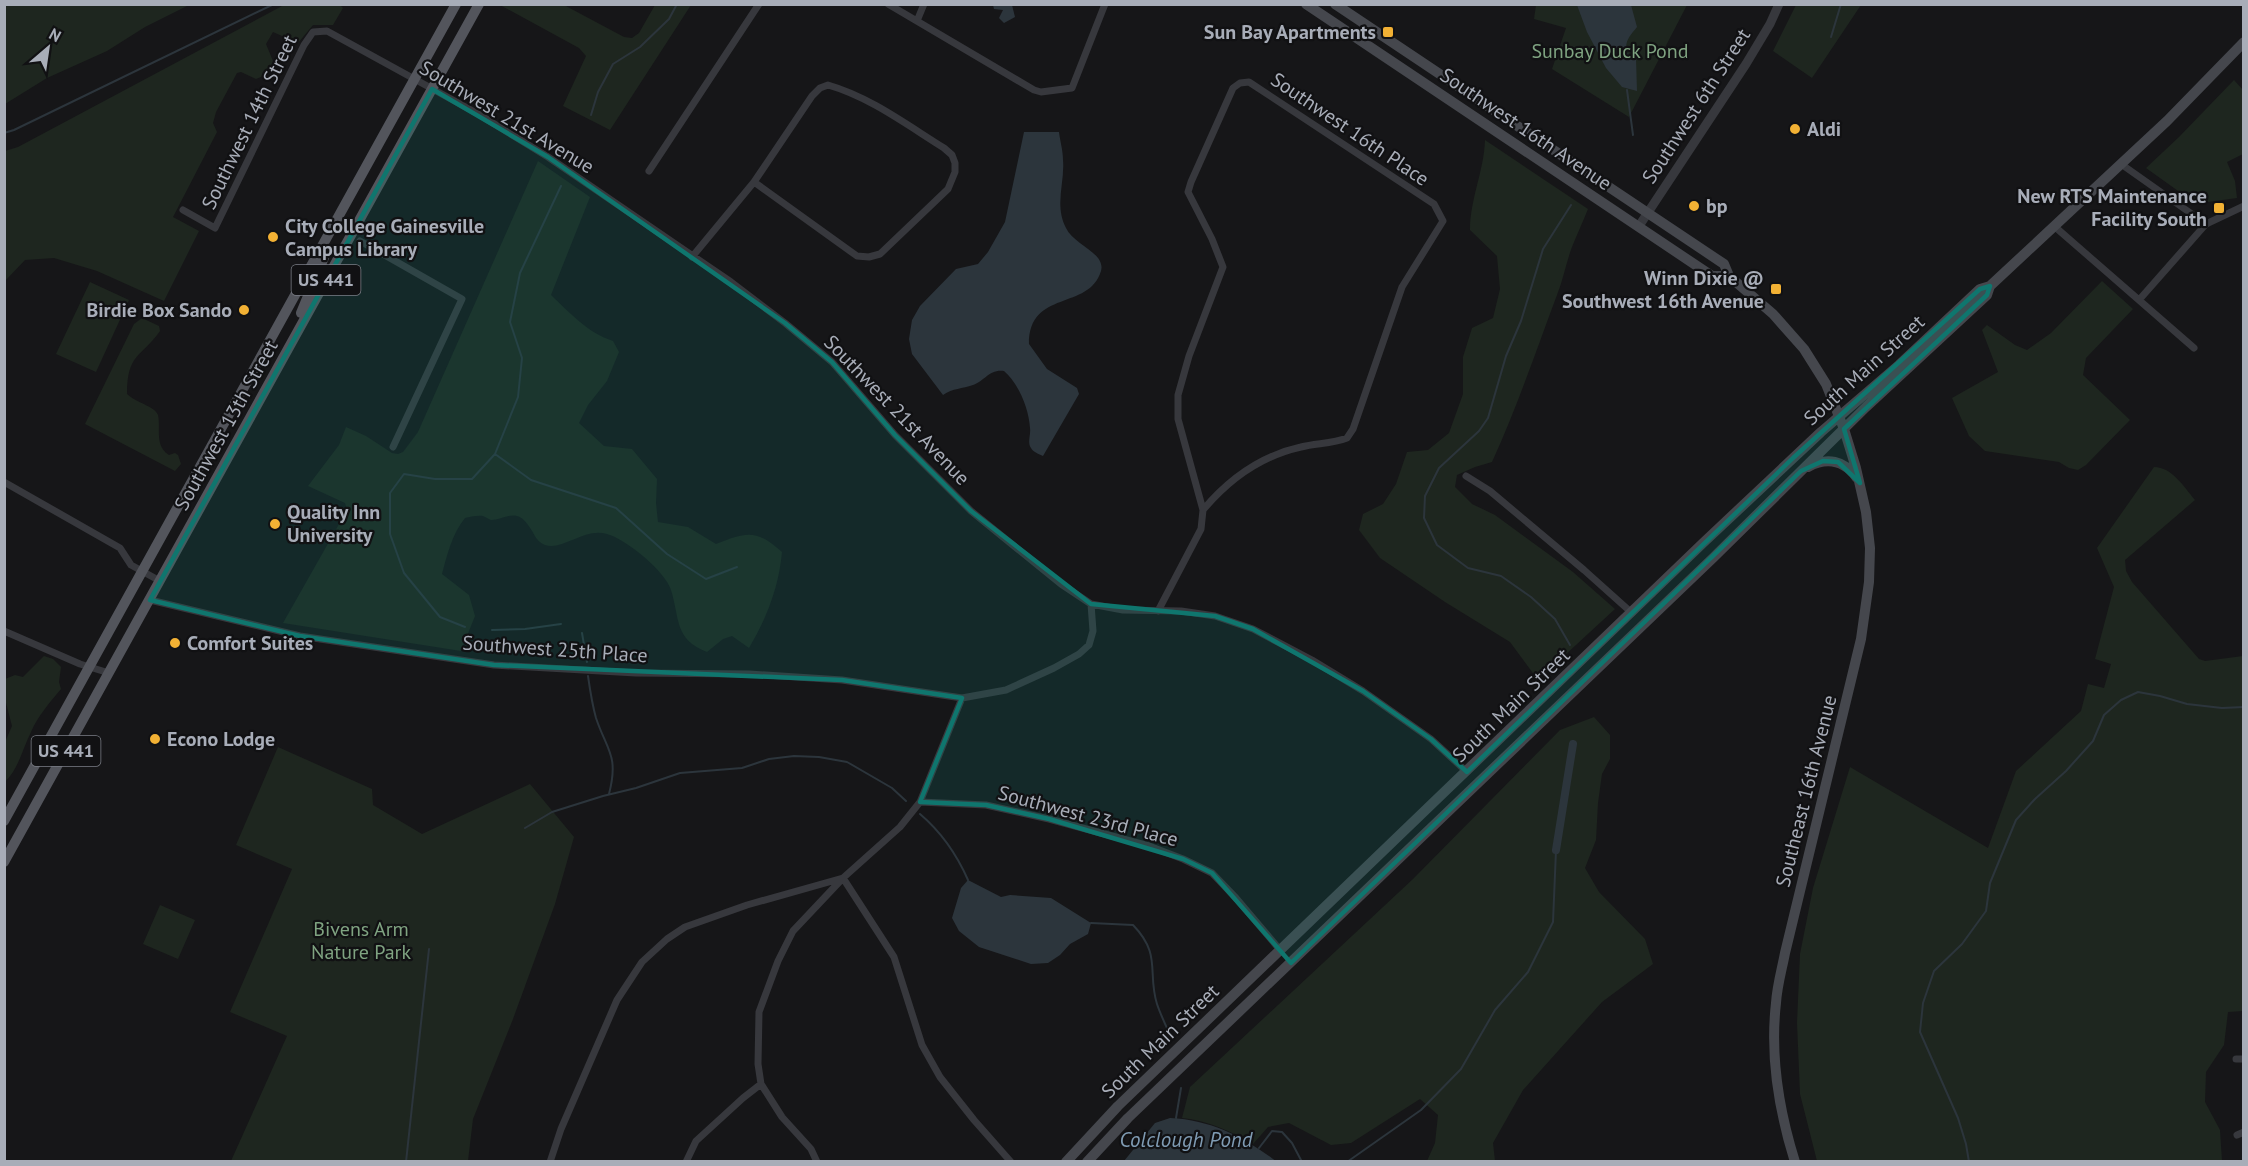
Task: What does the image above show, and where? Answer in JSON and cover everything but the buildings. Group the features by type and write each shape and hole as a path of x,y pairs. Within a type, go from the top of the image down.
{"main road":[{"name":"Southwest 13th Street","path":"4,821 456,4"},
{"name":"Southwest 13th Street","path":"4,862 303,322 355,239 432,89 479,4"},
{"name":"Southwest 16th Avenue","path":"1306,4 1712,276 1729,276"},
{"name":"Southwest 16th Avenue","path":"1335,4 1724,264 1729,276 1773,314 1804,349 1826,384 1844,429"},
{"name":"South Main Street","path":"1066,1161 1118,1106 1632,614 1703,543 1980,289 1990,286 2121,164 2244,42"},
{"path":"333,227 355,239"},
{"path":"303,322 301,314 325,255 323,245"},
{"name":"South Main Street","path":"1087,1161 1128,1118 1713,558 1844,429 1987,295 1990,286"},
{"path":"237,400 255,410"},
{"name":"Southeast 16th Avenue","path":"1795,1161 1786,1134 1778,1085 1773,1042 1776,1001 1785,953 1865,618 1870,548 1860,483 1844,429"},
{"path":"1801,471 1823,461 1838,462 1850,470 1860,483"},
{"path":"1703,543 1713,558"},
{"path":"1632,614 1642,625"},
{"path":"1467,772 1476,784"},
{"path":"1281,951 1292,963"}],"street":[{"path":"649,171 759,4"},
{"path":"888,4 1041,92 1072,88 1105,4"},
{"path":"917,21 924,4"},
{"name":"Southwest 6th Street","path":"1639,226 1746,64 1779,4"},
{"name":"Southwest 21st Avenue","path":"313,32 327,31 548,157 731,282 785,322 832,362 895,435 971,511 1061,584 1090,604 1123,610 1181,611 1215,616 1253,629 1312,660 1363,691 1431,739 1467,772"},
{"name":"Southwest 14th Street","path":"183,210 215,228 304,45 313,32"},
{"name":"Southwest 16th Place","path":"1249,82 1434,204 1443,221 1402,286 1353,429 1347,438 1284,450 1258,462 1224,486 1203,510 1178,419 1178,395 1223,267 1212,239 1188,192 1233,88 1240,83 1249,82"},
{"path":"692,257 754,182 812,96 820,88 828,85 850,91 887,112 944,148 952,155 955,163 948,189 880,254 869,257 857,256 754,182"},
{"path":"2121,164 2206,224"},
{"path":"2139,300 2206,224 2244,206"},
{"path":"2054,226 2194,348"},
{"path":"355,239 462,299 393,447"},
{"path":"1466,476 1499,498 1632,614"},
{"path":"4,482 120,548 132,565 160,581"},
{"path":"1158,611 1201,529 1203,510"},
{"name":"Southwest 25th Place","path":"150,600 300,636 494,665 636,673 749,674 842,680 962,698 1006,690 1079,654 1089,645 1093,631 1090,604"},
{"path":"4,631 109,673"},
{"path":"817,1161 811,1149 782,1117 761,1084 759,1012 778,961 793,931 843,878 900,827 920,802 962,698"},
{"name":"Southwest 23rd Place","path":"920,802 986,805 1149,846 1183,859 1212,873 1236,897 1281,951"},
{"path":"550,1161 561,1129 617,1000 642,962 667,939 685,927 778,896 843,878"},
{"path":"843,878 894,957 922,1045 940,1077 1011,1161"},
{"path":"686,1161 696,1141 761,1084"}],"highlighted area":[{"path":"432,89 548,157 785,323 832,362 895,435 971,511 1091,604 1215,616 1253,629 1363,691 1431,739 1467,772 1793,458 1980,289 1990,286 1987,295 1844,429 1860,483 1838,462 1823,461 1801,471 1291,963 1212,873 1183,859 1049,819 986,805 920,802 962,698 842,680 494,665 300,636 150,600"}],"green space":[{"path":"5,4 189,5 145,27 107,51 47,78 5,104"},
{"path":"284,5 340,5 343,8 333,25 313,25 298,43 273,32 266,44 273,61 270,73 256,79 241,72 237,73 216,112 213,123 217,132 173,217 199,231 164,301 97,271 54,258 25,260 5,281 5,151 18,147"},
{"path":"500,5 564,5 624,37 632,38 639,33 655,5 691,5 610,130 563,106 586,56 579,48"},
{"name":"Sunbay Duck Pond","path":"1536,5 1687,5 1629,117 1552,69 1566,28 1534,19"},
{"path":"1796,5 1861,5 1812,78 1773,51"},
{"path":"2234,80 2243,90 2243,154 2227,162 2235,181 2237,198 2208,202 2188,198 2146,168"},
{"path":"1485,140 1588,209 1572,247 1526,379 1492,462 1457,475 1455,487 1472,504 1495,515 1573,572 1615,609 1538,680 1510,642 1380,558 1359,530 1363,514 1383,504 1396,484 1407,452 1428,450 1449,433 1463,394 1463,357 1472,328 1493,318 1500,289 1497,256 1470,230 1472,207"},
{"path":"538,161 590,197 551,295 587,328 613,341 619,352 607,381 588,405 579,423 604,446 632,449 657,479 658,522 688,527 716,544 744,535 758,536 782,552 771,602 749,648 732,636 723,639 707,652 696,647 683,634 667,582 653,565 624,542 599,533 582,536 559,545 545,545 537,539 523,520 514,516 491,520 484,516 465,518 450,545 442,574 469,595 475,616 461,651 283,623 347,510 345,503 308,486 339,445 346,427 366,436 392,453 398,454 403,452 418,432"},
{"path":"2102,281 2133,309 2086,358 2083,375 2130,420 2086,465 2078,470 2059,462 1985,451 1969,436 1952,398 1998,372 1982,330 1987,325 2015,345 2027,350 2051,333"},
{"path":"90,282 129,300 96,372 56,354"},
{"path":"142,318 159,326 160,331 132,363 127,394 158,415 161,446 169,455 175,453 178,455 181,464 175,471 85,424 134,324"},
{"path":"2154,467 2172,474 2195,500 2125,560 2126,571 2132,582 2199,659 2205,661 2243,656 2243,1011 2228,1012 2224,1045 2206,1072 2205,1102 2220,1130 2222,1161 1817,1161 1800,1094 1797,1023 1800,954 1813,888 1850,767 1988,848 2016,771 2081,711 2088,684 2104,688 2111,664 2095,659 2114,587 2097,548"},
{"path":"44,656 53,659 61,667 59,682 61,689 37,720 17,765 5,782 5,742 12,726 5,699 5,679 15,675 23,677"},
{"path":"1594,717 1610,735 1610,759 1602,774 1596,840 1585,868 1599,892 1645,939 1653,964 1602,1002 1523,1090 1493,1143 1495,1161 1427,1161 1435,1143 1438,1115 1420,1099 1351,1143 1331,1145 1289,1123 1268,1127 1253,1144 1219,1127 1182,1118 1190,1087 1413,879 1560,730"},
{"name":"Bivens Arm Nature Park","path":"278,747 372,789 373,805 422,834 530,784 574,837 555,904 473,1119 468,1161 231,1161 287,1036 230,1012 292,869 236,845"},
{"path":"160,905 195,920 178,959 143,944"}],"water":[{"path":"993,5 1012,5 1015,17 1004,23 999,18 1003,10 994,9"},
{"name":"Sunbay Duck Pond","path":"1577,5 1631,5 1637,27 1628,39 1626,49 1627,53 1636,58 1637,91 1622,87 1606,68 1587,32"},
{"path":"1024,132 1059,132 1063,156 1060,202 1063,219 1070,234 1099,259 1101,265 1101,271 1094,283 1085,292 1049,307 1039,315 1032,327 1029,344 1047,369 1077,388 1079,394 1043,456 1033,451 1030,446 1029,421 1025,405 1019,390 1004,371 991,373 977,383 943,395 912,354 909,339 912,320 920,306 956,269 978,264 988,252 1005,222"},
{"path":"968,880 1001,897 1010,895 1051,898 1091,923 1088,934 1070,944 1048,963 1031,964 979,947 959,931 952,918 961,888"},
{"name":"Colclough Pond","path":"1170,1118 1200,1122 1226,1131 1276,1161 1124,1161 1155,1123"}],"waterway":[{"path":"4,133 274,4"},
{"path":"591,115 598,92 613,64 640,47 669,19 677,4"},
{"path":"1831,37 1841,4"},
{"path":"1627,90 1633,135"},
{"path":"465,627 440,617 404,573 390,534 390,493 404,474 435,479 472,479 495,454 518,397 522,358 510,322 520,273 561,186"},
{"path":"1570,645 1555,619 1531,597 1501,576 1468,568 1437,545 1424,518 1425,496 1439,468 1479,431 1488,418 1506,356 1521,321 1543,249 1571,205"},
{"path":"495,454 531,480 616,508 667,554 706,579 737,567"},
{"path":"492,630 525,629 561,624"},
{"path":"582,633 587,662"},
{"path":"588,676 596,718 612,762 609,794"},
{"path":"1969,1162 1958,1118 1920,1032 1923,1003 1934,971 1962,944 1986,911 1990,883 2016,820 2093,741 2104,715 2121,700 2138,692 2187,704 2222,708 2244,707"},
{"path":"1556,850 1573,744"},
{"path":"525,828 552,812 680,773 742,768 769,759 794,756 819,757 847,762 892,788 906,801"},
{"path":"920,814 947,844 968,880"},
{"path":"1347,1162 1421,1110 1461,1069 1495,1010 1528,972 1553,922 1556,850"},
{"path":"1091,923 1133,925 1142,936 1151,955 1157,1004 1172,1039"},
{"path":"406,1162 429,949"},
{"path":"1176,1118 1181,1088"},
{"path":"1259,1148 1272,1131 1282,1132 1292,1143 1302,1162"}],"place":[{"name":"Sun Bay Apartments","path":"1388,32"},
{"name":"Aldi","path":"1795,129"},
{"name":"bp","path":"1694,206"},
{"name":"New RTS Maintenance Facility South","path":"2219,208"},
{"name":"City College Gainesville Campus Library","path":"273,237"},
{"name":"Winn Dixie @ Southwest 16th Avenue","path":"1776,289"},
{"name":"Birdie Box Sando","path":"244,310"},
{"name":"Quality Inn University","path":"275,524"},
{"name":"Comfort Suites","path":"175,643"},
{"name":"Econo Lodge","path":"155,739"}]}
